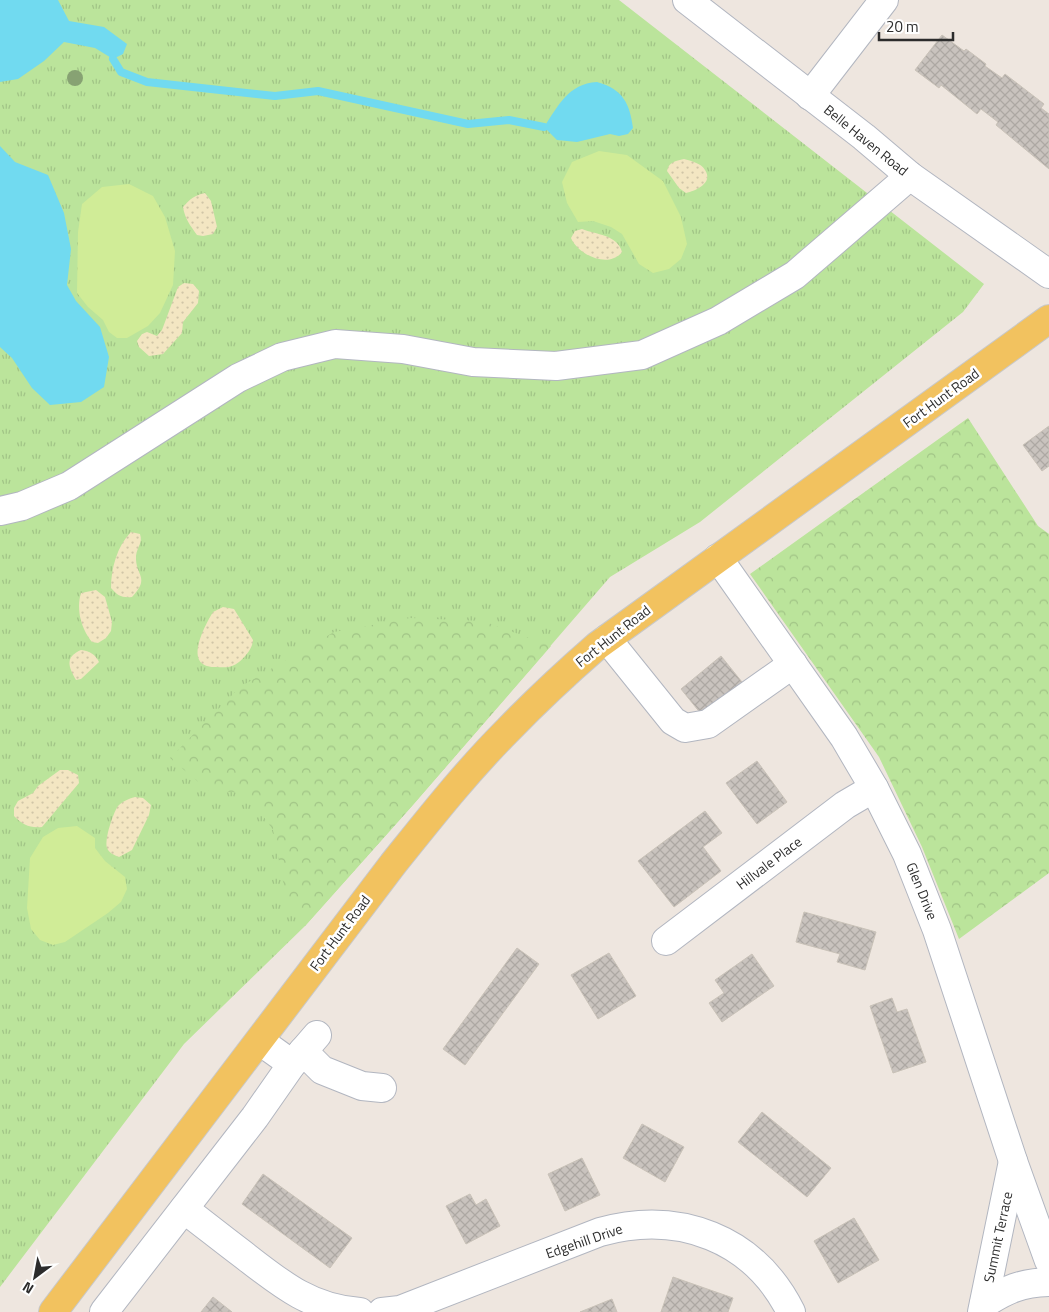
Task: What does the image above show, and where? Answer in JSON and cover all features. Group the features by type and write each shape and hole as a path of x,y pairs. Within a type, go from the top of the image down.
{"main road":[{"name":"Fort Hunt Road","path":"53,1312 392,864 447,797 506,731 550,687 607,639 1049,319"}],"street":[{"name":"Belle Haven Road","path":"687,0 864,137 910,176 1049,274"},
{"path":"810,96 884,0"},
{"path":"0,511 22,506 70,486 238,378 282,356 335,344 403,349 473,362 556,366 642,355 718,321 796,275 910,176"},
{"name":"Glen Drive","path":"718,558 844,737 874,788 907,854 937,930 1013,1161 1049,1261"},
{"path":"607,639 673,721 685,728 708,724 793,664"},
{"name":"Hillvale Place","path":"666,941 845,805 874,788"},
{"path":"260,1040 304,1050 322,1070 362,1086 382,1088"},
{"path":"104,1312 255,1117 304,1050"},
{"name":"Summit Terrace","path":"983,1308 1013,1161"},
{"path":"184,1209 283,1286 327,1307 360,1312"},
{"name":"Edgehill Drive","path":"382,1312 400,1310 600,1232 645,1224 672,1225 694,1230 719,1239 742,1252 765,1272 783,1296 791,1312"},
{"path":"983,1308 1009,1289 1027,1284 1049,1282"}],"green space":[{"path":"0,0 619,0 984,284 963,312 700,522 610,577 412,806 305,926 184,1044 0,1287"},
{"path":"599,151 627,155 663,181 681,217 687,244 681,259 669,269 653,273 639,264 622,234 611,227 593,221 578,222 567,203 562,182 572,162"},
{"path":"129,184 153,196 165,217 175,251 173,285 160,313 148,326 127,338 117,338 109,332 103,320 88,307 77,293 78,232 82,204 102,187"},
{"path":"968,418 1038,526 1049,534 1049,873 959,939 922,847 879,757 750,574"},
{"path":"410,618 483,621 551,646 305,926 285,892 273,830 247,793 209,791 170,758 240,687 334,632"},
{"path":"77,826 95,838 95,848 105,861 125,877 127,889 121,902 108,913 65,942 53,945 40,940 31,929 27,908 30,858 43,837 58,828"}],"sand":[{"path":"684,159 701,166 707,175 707,179 702,186 686,193 679,188 667,171 675,161"},
{"path":"205,193 211,201 217,227 213,234 203,236 197,235 192,228 186,218 183,207 193,198"},
{"path":"582,229 611,238 622,252 616,257 602,260 580,250 571,238 575,231"},
{"path":"184,283 193,284 199,291 198,303 183,322 182,333 163,354 149,356 139,347 137,341 142,334 147,332 157,336 162,330 178,287"},
{"path":"131,532 140,534 141,537 136,563 141,581 138,590 132,597 123,597 111,588 111,581 119,551"},
{"path":"96,590 105,597 112,622 111,631 106,638 98,643 92,642 88,637 82,625 79,612 81,593"},
{"path":"223,607 234,609 253,640 252,644 246,655 230,667 206,666 200,661 198,646 213,612"},
{"path":"81,650 92,653 99,662 81,679 76,680 71,670 70,659"},
{"path":"60,770 68,770 78,775 79,783 42,827 33,827 20,822 14,816 14,808 18,801 33,793 38,786"},
{"path":"135,797 143,798 151,805 149,815 132,850 119,857 110,853 107,848 106,844 110,827 118,806 126,800"}],"water":[{"path":"0,0 58,0 69,21 104,27 127,44 123,54 113,59 95,48 64,42 44,61 18,79 0,82"},
{"path":"597,82 613,89 624,99 630,112 633,128 628,134 619,136 610,134 577,142 557,140 544,127 555,111 571,91"},
{"path":"0,146 15,162 48,175 64,213 71,249 67,285 76,301 100,327 109,357 104,387 81,402 50,405 32,388 12,358 0,347"}],"building":[{"path":"942,35 964,51 966,49 1002,78 1005,74 1044,104 1041,108 1049,114 1049,169 996,125 998,122 981,109 977,114 941,85 939,88 915,70"},
{"path":"1049,426 1049,466 1042,471 1023,445"},
{"path":"721,656 746,687 706,720 681,689"},
{"path":"757,761 787,802 757,824 726,783"},
{"path":"705,811 722,833 703,847 721,871 674,907 638,861"},
{"path":"804,912 876,932 865,970 837,962 840,954 796,942"},
{"path":"517,948 539,964 465,1065 443,1049"},
{"path":"609,953 636,996 598,1019 571,975"},
{"path":"752,954 774,986 722,1022 709,1003 724,993 715,980"},
{"path":"892,998 897,1012 907,1009 926,1062 893,1073 870,1006"},
{"path":"762,1112 831,1168 807,1197 738,1142"},
{"path":"642,1124 684,1147 665,1182 623,1158"},
{"path":"582,1158 600,1195 565,1211 548,1174"},
{"path":"263,1174 352,1238 330,1268 242,1204"},
{"path":"470,1194 476,1205 486,1199 500,1226 466,1244 446,1206"},
{"path":"854,1218 879,1260 838,1283 814,1241"},
{"path":"673,1277 733,1298 728,1312 661,1312"},
{"path":"213,1297 232,1312 201,1312"},
{"path":"612,1299 617,1312 580,1312"}],"waterway":[{"path":"113,59 121,72 147,82 275,96 318,91 468,124 509,120 544,127"}]}
